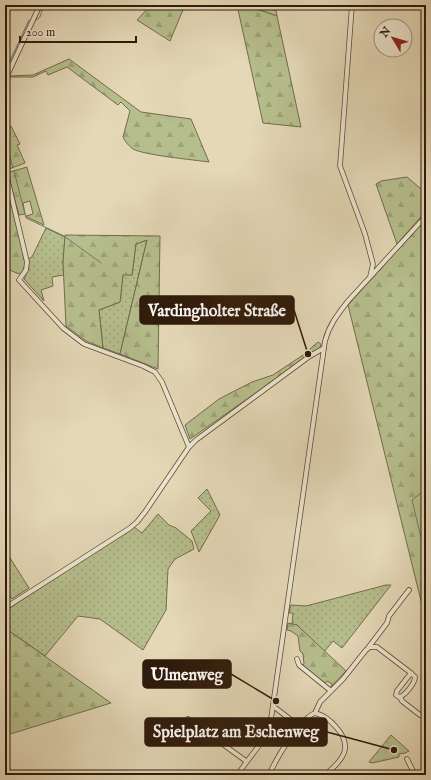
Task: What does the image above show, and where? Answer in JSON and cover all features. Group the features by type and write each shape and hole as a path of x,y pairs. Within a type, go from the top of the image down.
{"street":[{"path":"5,80 40,5"},
{"path":"352,5 340,166 365,234 374,264 369,279"},
{"path":"5,169 27,262 26,270 19,280 63,328 84,344 155,372 162,382 176,411 189,447"},
{"path":"238,775 246,761 268,732 270,726 324,348 328,330 337,314 426,216"},
{"path":"374,264 376,267 379,267"},
{"path":"5,608 137,522 189,447 196,440 303,361 324,348"},
{"path":"269,775 282,751 299,726 307,717 315,713 320,702 345,677 387,623 389,616 409,590"},
{"path":"366,650 370,647 377,647 415,677 415,681 403,696 400,697"},
{"path":"297,659 299,665 331,691"},
{"path":"411,673 396,692 397,696 400,697 402,701 420,715"},
{"path":"273,706 299,726"},
{"path":"315,713 320,714 330,720 346,741 345,749 342,755 335,766 325,775"},
{"path":"188,719 246,761"},
{"path":"407,759 415,775"}],"green space":[{"path":"151,5 185,5 170,41 137,20"},
{"path":"237,5 245,5 277,16 301,127 263,123"},
{"path":"245,5 275,5 277,16"},
{"path":"69,59 141,112 191,119 209,162 158,155 133,149 127,144 123,137 130,111 121,102 118,105 67,67 48,75 46,71 33,77 9,77 33,75"},
{"path":"11,126 20,144 17,145 25,163 9,169 7,168 5,161 5,129"},
{"path":"27,167 44,225 26,216 33,214 30,201 23,203 25,214 19,215 8,174"},
{"path":"407,177 426,193 426,211 397,244 376,184 381,181"},
{"path":"5,178 17,223 25,264 23,271 19,274 5,268"},
{"path":"426,219 426,621 348,305"},
{"path":"46,228 65,237 63,263 64,275 52,277 53,286 41,290 44,301 24,279 29,268 28,259 32,257"},
{"path":"65,235 160,236 158,369 120,354 147,240 136,244 132,275 123,275 120,302 99,310 103,348 86,341 66,326 63,263"},
{"path":"147,240 120,354 103,348 99,310 120,302 123,274 132,275 136,244"},
{"path":"318,342 321,344 320,348 190,439 185,425 219,399 252,382 273,375 303,355"},
{"path":"207,489 220,515 199,552 191,531 211,511 198,498"},
{"path":"158,514 169,525 176,528 192,541 194,549 175,559 168,569 166,610 143,650 100,619 78,616 45,656 5,628 5,611 134,527 142,533"},
{"path":"5,550 29,588 12,599 5,590"},
{"path":"391,585 342,648 333,641 324,652 297,625 292,624 293,613 289,613 291,605 306,606"},
{"path":"288,623 297,625 346,671 331,687 332,684 327,681 325,684 302,666 304,664 303,654 300,651 298,636 287,630"},
{"path":"5,628 111,703 7,735 5,733"},
{"path":"391,735 409,751 399,754 399,757 372,763 369,762"}],"waterway":[{"path":"36,20 40,17 44,5"},
{"path":"5,66 8,65 29,20"},
{"path":"5,138 13,168"},
{"path":"14,171 26,218 64,236 101,263"},
{"path":"426,489 412,500 426,558"}],"place":[{"name":"Vardingholter Straße","path":"308,354"},
{"name":"Ulmenweg","path":"276,701"},
{"name":"Spielplatz am Eschenweg","path":"394,750"}]}
